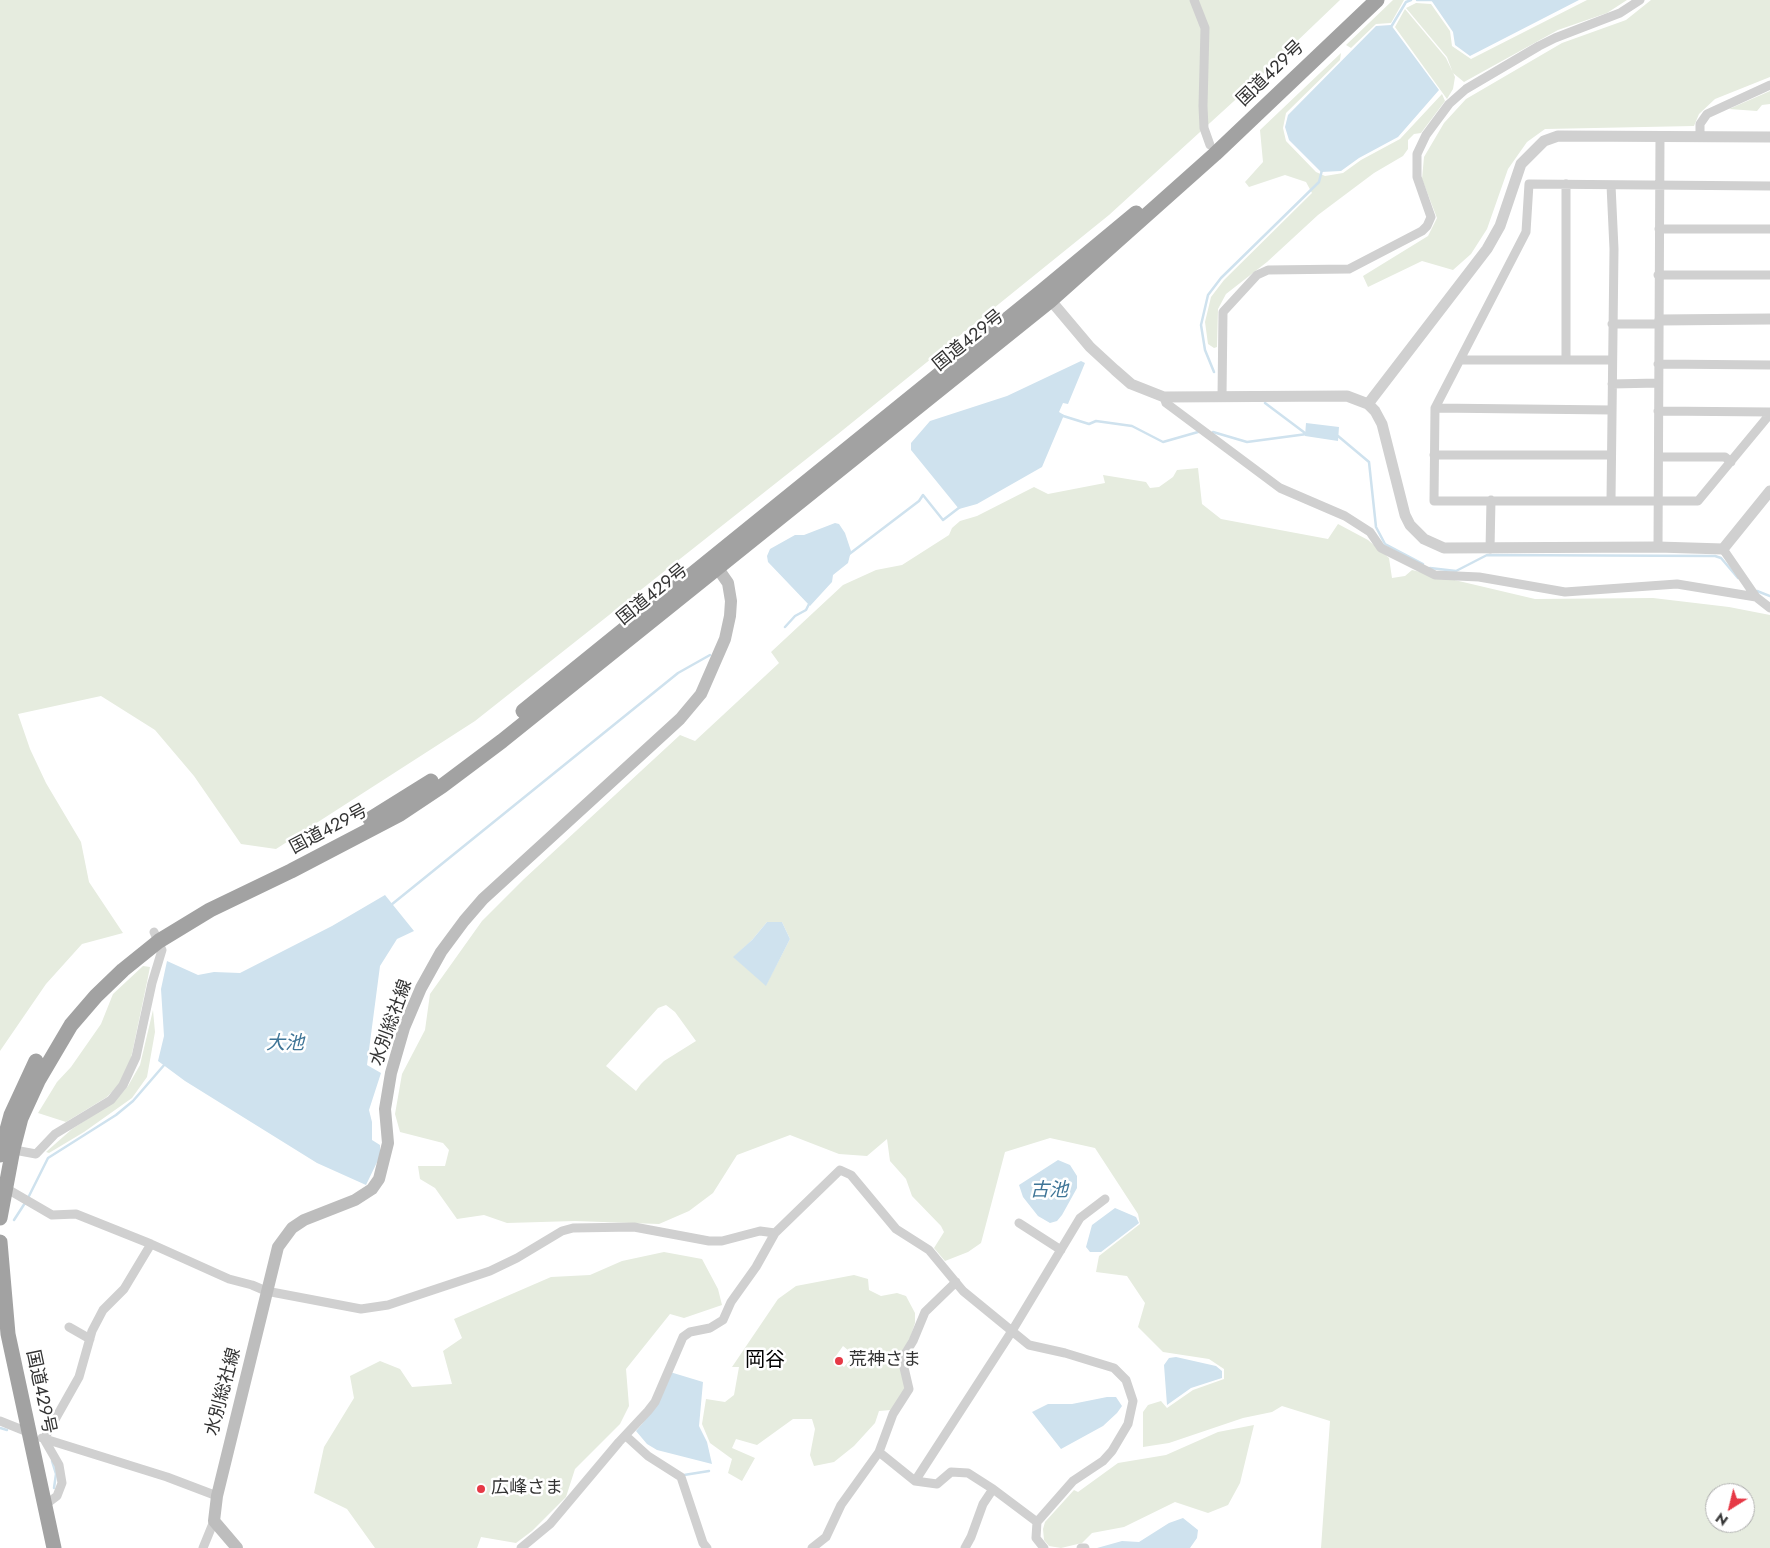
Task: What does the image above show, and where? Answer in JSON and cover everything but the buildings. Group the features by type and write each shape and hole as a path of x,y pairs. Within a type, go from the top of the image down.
{"highway":[{"name":"国道429号","path":"1046,296 1210,145 1362,0"},
{"name":"国道429号","path":"0,1218 5,1150 20,1094 40,1054 64,1019 103,974 205,902 361,825 437,778 495,734 714,562 1046,296 1208,160 1377,0"},
{"name":"国道429号","path":"0,1242 5,1316 44,1548"},
{"name":"国道429号","path":"0,1346 45,1505 54,1548"}],"main road":[{"name":"水別総社線","path":"214,1521 217,1496 228,1446 254,1353 266,1291 278,1247 292,1228 304,1220 355,1200 372,1189 379,1179 388,1143 385,1109 404,1028 421,988 441,952 464,921 483,898 680,719 701,694 725,639 730,616 731,602 728,583 714,562"},
{"path":"214,1521 237,1548"}],"street":[{"path":"1194,0 1205,28 1203,106 1204,128 1210,145"},
{"path":"1222,397 1223,312 1257,275 1268,270 1349,269 1422,231 1427,226 1431,217 1417,177 1417,154 1426,136 1456,96 1547,42 1620,13 1640,0"},
{"path":"1700,137 1700,124 1707,114 1770,85"},
{"path":"1368,404 1488,250 1500,226 1518,171 1525,158 1537,146 1558,136 1770,137"},
{"path":"1658,546 1660,136"},
{"path":"1770,186 1529,184 1526,232 1435,408 1434,501 1698,501 1770,413"},
{"path":"1566,184 1566,360"},
{"path":"1611,185 1614,248 1611,500"},
{"path":"1659,229 1770,229"},
{"path":"1658,274 1770,275"},
{"path":"1046,296 1090,347 1131,384 1164,397 1347,396 1368,404 1375,411 1382,424 1405,515 1410,525 1424,539 1444,548 1658,546 1723,549"},
{"path":"1612,324 1770,319"},
{"path":"1460,360 1612,360"},
{"path":"1658,364 1770,364"},
{"path":"1612,384 1658,383"},
{"path":"1164,397 1166,403 1280,488 1345,516 1370,532 1381,548 1424,571 1436,575 1479,577 1565,592 1676,584 1756,596"},
{"path":"1435,408 1612,410"},
{"path":"1658,411 1770,413"},
{"path":"1434,455 1611,454"},
{"path":"1659,457 1726,457 1731,462"},
{"path":"1723,549 1770,491"},
{"path":"1490,549 1491,500"},
{"path":"1723,549 1756,596 1770,608"},
{"path":"5,1150 36,1154 55,1134 110,1100 123,1086 136,1057 152,983 162,950 157,937"},
{"path":"521,1548 550,1524 612,1449 626,1436 655,1402 683,1337 690,1332 710,1328 723,1320 731,1302 756,1267 775,1233 840,1170 846,1171 896,1229 929,1250 963,1291 1029,1345 1065,1353 1119,1371 1128,1385 1132,1401 1128,1424 1112,1451 1103,1461 1073,1481 1037,1522 1036,1538 1044,1548"},
{"path":"2,1186 52,1215 76,1214 151,1244 229,1279 266,1291 325,1304 361,1309 377,1308 490,1271 517,1258 562,1231 573,1228 634,1226 709,1241 722,1241 760,1231 775,1233"},
{"path":"915,1481 1012,1331 1080,1218 1105,1199"},
{"path":"1018,1223 1061,1250"},
{"path":"44,1439 79,1377 90,1339 103,1310 133,1276 151,1244"},
{"path":"812,1548 826,1537 841,1505 879,1452 893,1414 909,1390 902,1360 913,1341 925,1312 956,1282"},
{"path":"69,1327 90,1339"},
{"path":"0,1421 44,1439 53,1440 140,1468 217,1496"},
{"path":"626,1436 648,1456 681,1477 703,1542 708,1548"},
{"path":"44,1439 55,1454 62,1474 60,1491 45,1505"},
{"path":"879,1452 915,1481 937,1484 951,1472 968,1473 1037,1522"},
{"path":"965,1548 983,1504 993,1489"},
{"path":"203,1548 214,1521"}],"shaded area":[{"path":"0,0 1340,0 1245,91 1109,215 838,434 475,721 276,849 241,844 194,776 155,730 101,696 18,714 30,749 46,783 81,842 89,882 123,933 82,944 46,984 0,1051"},
{"path":"1393,0 1404,0 1391,23 1376,24 1351,48 1346,45"},
{"path":"1587,0 1627,0 1607,13 1558,30 1464,82 1453,73 1447,57 1406,8 1416,3 1431,4 1450,31 1452,46 1471,59"},
{"path":"1651,0 1770,0 1770,77 1715,99 1699,114 1694,126 1545,129 1527,142 1508,169 1487,229 1471,254 1453,270 1422,261 1368,287 1363,276 1428,236 1437,218 1422,179 1424,157 1444,123 1466,99 1562,43 1626,20"},
{"path":"1405,9 1446,58 1455,77 1453,89 1447,99 1395,27"},
{"path":"1341,53 1340,60 1286,113 1283,128 1286,141 1316,172 1325,176 1343,173 1361,160 1400,139 1442,94 1445,101 1421,133 1414,134 1408,140 1408,149 1403,156 1374,173 1318,215 1267,262 1226,294 1218,309 1217,347 1214,348 1208,344 1205,322 1211,297 1224,280 1312,193 1306,182 1285,175 1249,187 1245,182 1263,162 1260,130"},
{"path":"1770,91 1770,104 1762,105 1757,111 1729,109"},
{"path":"1198,468 1202,504 1221,519 1328,539 1338,524 1368,540 1389,558 1392,578 1405,576 1412,570 1535,599 1653,598 1729,607 1770,615 1770,1548 1321,1548 1330,1421 1282,1406 1272,1412 1243,1418 1169,1443 1143,1447 1143,1412 1148,1405 1161,1401 1167,1408 1193,1390 1224,1379 1224,1369 1209,1359 1163,1352 1138,1327 1145,1303 1127,1276 1096,1272 1099,1256 1140,1224 1138,1214 1095,1148 1050,1138 1005,1152 981,1243 968,1252 945,1261 934,1248 944,1232 941,1226 912,1196 906,1179 890,1161 887,1139 867,1156 839,1154 790,1135 737,1155 713,1193 689,1211 659,1224 575,1221 507,1223 484,1215 457,1219 435,1188 420,1179 418,1166 445,1166 449,1150 443,1143 400,1132 395,1114 402,1074 425,1030 430,994 482,921 524,879 680,735 695,741 779,663 771,652 843,585 876,570 902,565 949,535 952,528 960,521 977,516 1034,487 1048,494 1105,483 1103,475 1146,482 1150,488 1159,487 1173,477 1177,470","holes":["767,922 782,922 790,939 766,985 734,957","666,1005 675,1012 696,1041 664,1061 636,1091 606,1066 658,1008"]},
{"path":"143,966 150,967 130,1063 121,1082 107,1097 66,1122 38,1113 57,1082 71,1067 101,1024 113,994"},
{"path":"153,1010 155,1032 147,1077 132,1098 84,1132 49,1153 46,1152 72,1129 114,1102 128,1086 140,1065"},
{"path":"664,1252 702,1259 718,1289 722,1305 684,1318 670,1314 626,1369 629,1406 620,1424 575,1469 566,1497 532,1531 516,1543 481,1537 477,1548 375,1548 347,1509 314,1493 324,1447 354,1398 350,1376 380,1361 400,1369 412,1387 452,1384 443,1351 462,1338 454,1319 551,1277 590,1275 622,1261"},
{"path":"854,1275 868,1279 869,1290 881,1296 897,1293 906,1296 915,1313 915,1323 910,1338 898,1358 905,1388 891,1410 879,1411 875,1423 854,1446 834,1462 814,1466 810,1455 815,1429 812,1419 793,1419 757,1445 736,1439 732,1448 755,1458 742,1481 728,1473 732,1459 710,1443 702,1424 706,1399 725,1402 734,1395 739,1367 732,1367 778,1299 796,1286","holes":["843,1346 854,1355 844,1367 833,1360"]},
{"path":"1254,1425 1240,1483 1228,1505 1208,1513 1175,1502 1124,1527 1092,1533 1082,1543 1061,1548 1049,1546 1044,1540 1043,1529 1045,1522 1074,1490 1078,1492 1118,1463 1166,1455 1218,1432"}],"water":[{"path":"1431,0 1579,0 1470,56 1455,45 1453,32"},
{"path":"1391,25 1439,90 1398,137 1359,158 1341,171 1321,172 1289,140 1285,127 1288,115 1376,26"},
{"path":"1081,361 1085,363 1068,404 1063,403 1059,412 1064,415 1042,467 977,504 959,509 911,450 911,443 930,421 1007,396"},
{"path":"1306,423 1339,427 1338,441 1305,436"},
{"path":"835,523 839,524 845,533 851,551 848,563 833,575 832,582 810,606 768,562 767,556 770,549 795,535 804,535"},
{"name":"大池","path":"385,895 414,931 397,939 380,966 367,1065 381,1073 369,1110 372,1122 372,1140 380,1145 380,1156 366,1185 317,1163 185,1081 158,1061 164,1036 161,989 167,961 198,975 214,972 240,973 332,926"},
{"path":"767,922 782,922 790,939 766,986 733,957 752,940"},
{"name":"古池","path":"1058,1160 1070,1165 1077,1176 1077,1188 1062,1215 1057,1221 1050,1223 1038,1216 1023,1197 1019,1185"},
{"path":"1115,1208 1136,1217 1139,1223 1101,1252 1090,1252 1086,1247 1092,1225"},
{"path":"1176,1357 1216,1366 1222,1371 1222,1378 1191,1388 1167,1405 1164,1365 1169,1358"},
{"path":"670,1372 703,1382 699,1426 707,1442 712,1464 657,1450 647,1444 636,1431 652,1412"},
{"path":"1116,1397 1122,1406 1117,1413 1103,1426 1061,1449 1032,1412 1048,1404 1072,1404"},
{"path":"1183,1518 1198,1530 1197,1538 1190,1548 1097,1548 1122,1541 1139,1542 1169,1523"}],"waterway":[{"path":"1391,27 1406,2 1411,0"},
{"path":"1417,0 1433,0"},
{"path":"1214,372 1205,350 1201,325 1208,295 1221,278 1319,182 1322,170"},
{"path":"1265,403 1305,433"},
{"path":"1060,415 1089,424 1096,421 1132,426 1163,442 1198,432"},
{"path":"1213,432 1247,442 1307,434"},
{"path":"1338,436 1369,462 1376,527 1385,544 1423,564"},
{"path":"848,555 919,501 923,495 943,520 960,507"},
{"path":"1430,568 1456,571 1487,555 1715,556 1721,558 1738,578"},
{"path":"1757,591 1770,596"},
{"path":"785,627 795,616 806,610 810,602"},
{"path":"391,905 678,673 710,655"},
{"path":"28,1198 48,1158 116,1115 133,1101 165,1064"},
{"path":"14,1220 25,1203"},
{"path":"0,1428 7,1430"},
{"path":"52,1461 56,1474 54,1488"},
{"path":"684,1475 709,1471"}],"place":[{"name":"荒神さま","path":"839,1361"},
{"name":"広峰さま","path":"481,1489"}],"district":[{"name":"岡谷","path":"765,1361"}]}
